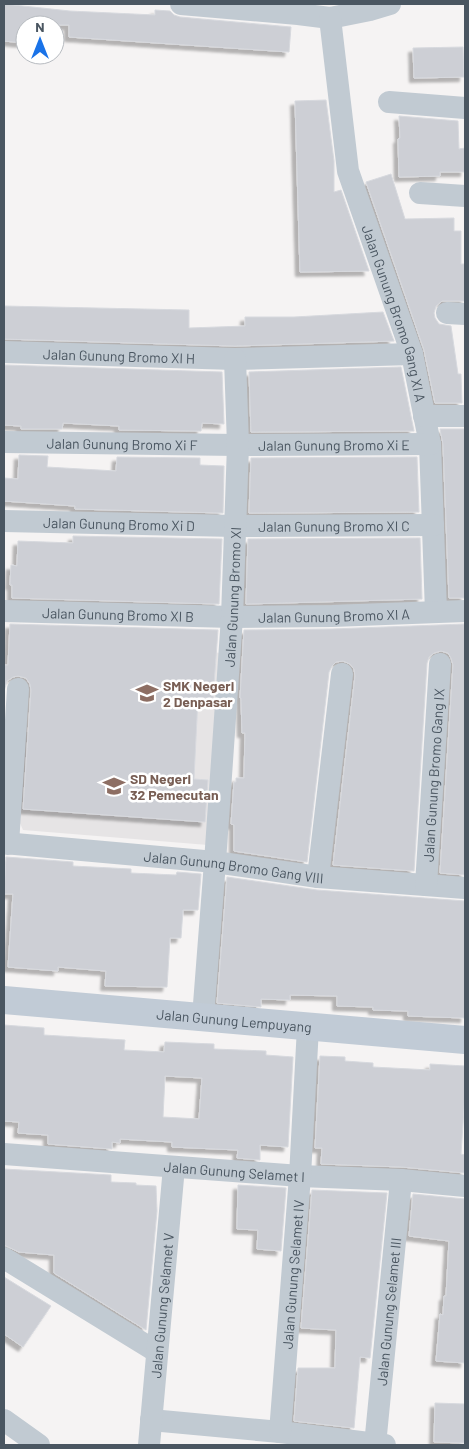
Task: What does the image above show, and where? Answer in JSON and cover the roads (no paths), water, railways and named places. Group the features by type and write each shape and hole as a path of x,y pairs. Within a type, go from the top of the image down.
{"street":[{"path":"181,4 299,9 330,18 363,12 390,4"},
{"name":"Jalan Gunung Bromo Gang XI A","path":"330,18 348,171 412,354 430,444 436,612"},
{"path":"389,102 465,108"},
{"path":"420,193 465,196"},
{"name":"Jalan Gunung Bromo XI H","path":"4,352 234,359 412,354"},
{"name":"Jalan Gunung Bromo XI","path":"203,1017 232,617 238,445 234,359"},
{"path":"424,416 465,416"},
{"name":"Jalan Gunung Bromo Xi F","path":"4,442 238,445"},
{"name":"Jalan Gunung Bromo Xi E","path":"238,445 430,444"},
{"name":"Jalan Gunung Bromo Xi D","path":"4,521 235,526"},
{"name":"Jalan Gunung Bromo XI C","path":"235,526 433,525"},
{"name":"Jalan Gunung Bromo XI B","path":"4,611 232,617"},
{"name":"Jalan Gunung Bromo XI A","path":"232,617 332,616 465,611"},
{"name":"Jalan Gunung Bromo Gang IX","path":"426,885 440,664"},
{"path":"318,877 342,674"},
{"path":"6,844 18,689"},
{"name":"Jalan Gunung Bromo Gang VIII","path":"6,844 215,862 318,877 465,888"},
{"name":"Jalan Gunung Lempuyang","path":"4,1000 465,1040"},
{"name":"Jalan Gunung Selamet IV","path":"280,1432 300,1176 308,1027"},
{"name":"Jalan Gunung Selamet I","path":"4,1154 300,1176 401,1180 465,1186"},
{"name":"Jalan Gunung Selamet V","path":"150,1445 174,1167"},
{"name":"Jalan Gunung Selamet III","path":"380,1445 401,1180"},
{"path":"4,1258 157,1352"},
{"path":"4,1420 39,1445"},
{"path":"151,1420 280,1432 380,1445"}],"place":[{"name":"SMK Negeri 2 Denpasar","path":"147,693"},
{"name":"SD Negeri 32 Pemecutan","path":"114,786"}]}
